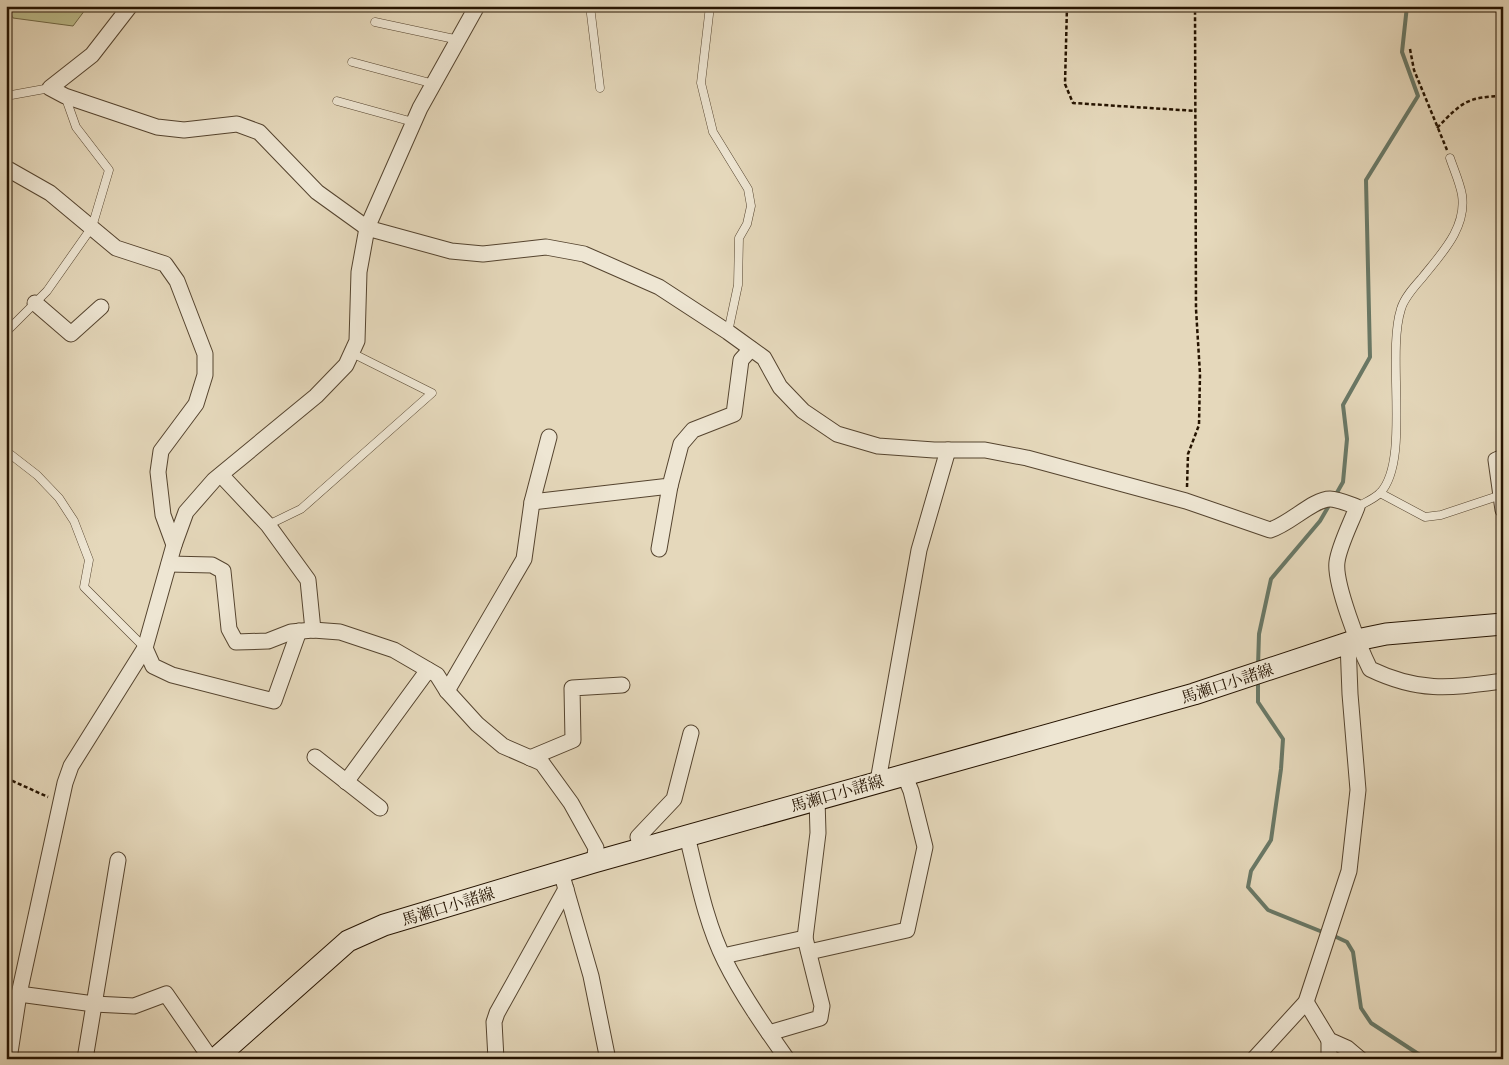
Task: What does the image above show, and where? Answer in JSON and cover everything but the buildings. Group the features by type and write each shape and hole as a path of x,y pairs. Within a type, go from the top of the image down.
{"main road":[{"name":"馬瀬口小諸線","path":"215,1059 348,941 384,925 563,880 594,862 1194,694 1352,641 1386,634 1503,624"}],"street":[{"path":"130,6 92,55 50,88 65,96 157,127 184,130 237,124 259,132 317,192 367,228 451,251 483,254 546,247 584,254 659,287 728,332 764,358 780,387 803,411 837,434 878,446 985,450 1027,458 1186,501 1270,530 1282,527 1323,500 1332,499 1357,507 1337,562 1352,641 1350,694 1358,790 1349,872 1306,1002 1254,1059"},
{"path":"9,1059 18,994 71,766 145,648 174,545 186,512 221,475 316,396 346,365 357,341 359,272 367,228 413,122 477,6"},
{"path":"6,168 50,192 116,248 165,264 177,281 206,354 205,375 196,404 161,451 158,472 163,515 174,545"},
{"path":"35,303 71,334 100,307"},
{"path":"659,549 670,486 681,444 693,430 734,414 741,360 751,349"},
{"path":"447,691 524,558 532,502 549,437"},
{"path":"878,781 919,550 948,450"},
{"path":"1503,457 1496,460 1503,510"},
{"path":"145,648 153,666 172,675 274,701 306,631 308,580 268,525 221,475"},
{"path":"532,502 670,486"},
{"path":"169,564 212,565 223,571 229,629 236,642 268,641 306,631 340,632 385,647 437,675 447,691 477,724 497,740 542,763 571,803 596,848 594,862"},
{"path":"1352,641 1370,669 1412,686 1451,688 1503,681"},
{"path":"346,782 428,670"},
{"path":"530,758 573,740 572,688 622,685"},
{"path":"641,848 638,837 674,799 691,733"},
{"path":"315,757 380,808"},
{"path":"723,956 907,930 925,847 911,791 904,774"},
{"path":"769,1033 820,1018 822,1006 807,945 818,833 817,799"},
{"path":"687,836 701,894 723,956 769,1033 787,1059"},
{"path":"85,1059 118,860"},
{"path":"563,880 591,976 608,1055"},
{"path":"496,1059 494,1022 497,1013 563,880"},
{"path":"18,994 94,1004 134,1006 166,994 211,1059"},
{"path":"1306,1002 1330,1040 1347,1048 1360,1059"},
{"path":"1329,1059 1330,1040"}],"lane":[{"path":"590,6 600,88"},
{"path":"710,6 701,82 712,132 748,189 751,206 747,224 739,238 738,285 728,332"},
{"path":"375,22 459,40"},
{"path":"352,62 434,84"},
{"path":"6,96 50,88"},
{"path":"6,332 47,291 92,228 109,170 76,127 65,96"},
{"path":"337,101 413,122"},
{"path":"1357,507 1380,493 1393,466 1396,430 1397,329 1401,308 1412,290 1450,242 1459,226 1462,196 1450,158"},
{"path":"268,525 300,509 432,392 352,353"},
{"path":"6,450 37,475 59,498 74,521 90,560 84,587 145,648"},
{"path":"1380,493 1425,517 1441,515 1501,494"}],"path":[{"path":"1067,6 1065,84 1073,103 1196,111"},
{"path":"1186,501 1188,454 1199,425 1200,374 1196,309 1196,6"},
{"path":"1410,49 1414,70 1450,158"},
{"path":"1437,128 1460,104 1479,97 1503,96"},
{"path":"6,778 62,803"}],"green space":[{"path":"7,6 88,6 73,26 13,18"}],"waterway":[{"path":"1335,496 1343,482 1347,439 1343,405 1370,357 1366,180 1418,96 1402,52 1407,6"},
{"path":"1258,666 1259,634 1271,579 1320,521 1331,502"},
{"path":"1258,680 1258,702 1283,739 1281,769 1271,840 1251,871 1248,887 1268,910 1325,933"},
{"path":"1332,935 1347,942 1353,952 1361,1008 1371,1023 1426,1059"}]}
